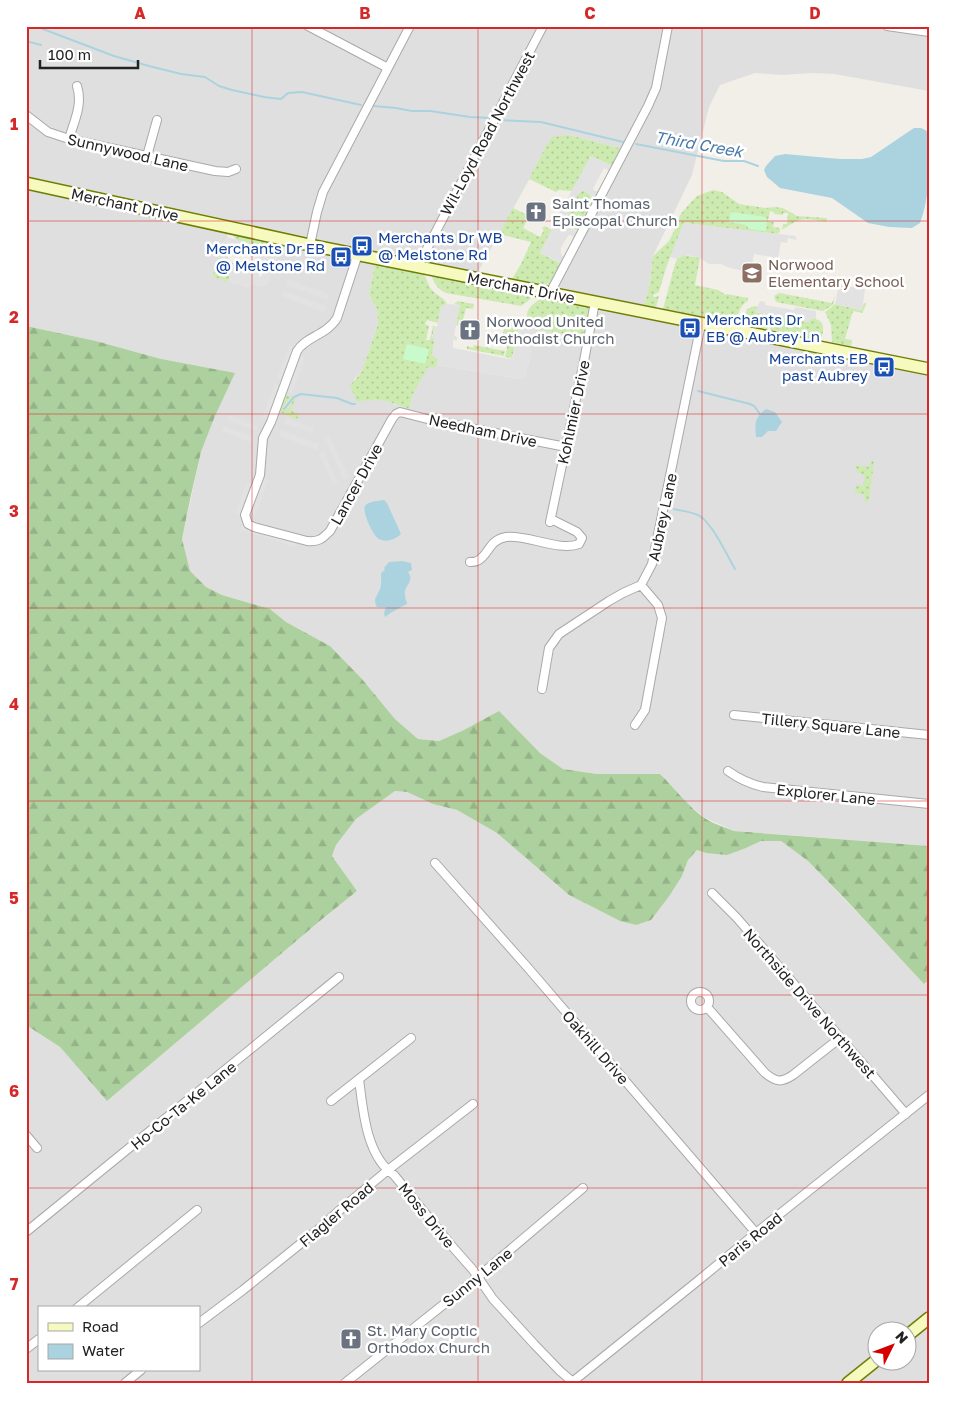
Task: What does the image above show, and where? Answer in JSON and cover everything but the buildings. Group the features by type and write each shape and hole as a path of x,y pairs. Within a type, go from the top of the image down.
{"main road":[{"name":"Merchant Drive","path":"26,183 310,245 929,369"},
{"path":"918,1327 929,1318"},
{"path":"848,1383 868,1367"}],"street":[{"path":"308,26 388,68"},
{"path":"310,245 322,194 410,26"},
{"name":"Wil-Loyd Road Northwest","path":"418,266 543,26"},
{"path":"550,293 656,88 668,26"},
{"path":"887,26 929,32"},
{"path":"69,139 80,103 77,86"},
{"name":"Sunnywood Lane","path":"26,115 48,132 69,139 215,171 224,172 236,169"},
{"path":"148,156 157,120"},
{"name":"Lancer Drive","path":"358,254 333,325 302,345 298,352 263,438 260,475 245,515 248,524 307,541 315,542 321,540 330,531 392,419 400,412"},
{"name":"Kohlmier Drive","path":"470,562 478,561 494,542 506,537 568,546 579,544 582,538 576,532 551,520 595,302"},
{"name":"Aubrey Lane","path":"641,585 652,564 702,324"},
{"name":"Needham Drive","path":"400,412 566,447"},
{"path":"542,689 549,648 559,634 611,599 641,585 658,605 662,618 644,710 636,725"},
{"name":"Tillery Square Lane","path":"734,715 929,735"},
{"name":"Explorer Lane","path":"728,770 748,784 763,787 929,804"},
{"name":"Oakhill Drive","path":"435,864 529,969 756,1233"},
{"name":"Northside Drive Northwest","path":"712,893 738,918 906,1114"},
{"name":"Ho-Co-Ta-Ke Lane","path":"26,1232 339,977"},
{"path":"707,1007 765,1073 772,1079 779,1081 786,1080 840,1038"},
{"path":"331,1101 411,1038"},
{"name":"Moss Drive","path":"359,1079 363,1112 369,1135 383,1166 394,1175 478,1277 493,1299 572,1382"},
{"name":"Paris Road","path":"572,1382 929,1095"},
{"name":"Flagler Road","path":"200,1322 243,1290 388,1170 473,1104"},
{"path":"26,1135 37,1148"},
{"name":"Sunny Lane","path":"345,1383 478,1277 583,1188"},
{"path":"79,1306 196,1210"},
{"path":"26,1349 38,1340"},
{"path":"125,1383 139,1372"}],"shaded area":[{"path":"26,26 929,26 929,91 834,74 812,73 782,75 755,73 720,85 709,107 692,175 653,256 650,283 644,305 588,295 558,287 557,285 627,150 569,135 546,146 478,272 26,176"},
{"path":"591,156 614,165 609,173 604,168 593,189 600,191 595,199 585,191 578,194 565,222 575,231 579,231 574,239 573,236 569,235 564,242 561,253 565,257 560,265 559,262 540,253"},
{"path":"26,190 229,231 212,276 248,287 251,283 262,286 267,284 281,244 375,263 369,295 377,309 378,324 362,371 354,379 357,402 370,399 384,400 409,409 413,394 428,366 435,368 437,365 521,379 526,375 535,329 592,340 598,312 601,311 662,321 929,375 929,846 735,831 705,818 685,801 660,774 597,774 563,769 540,753 521,735 464,730 439,741 418,739 395,719 362,679 330,646 286,622 270,609 222,595 206,587 189,571 182,539 201,452 215,416 161,359 96,341 26,326"},
{"path":"684,223 796,236 796,240 788,238 787,243 781,242 778,258 754,254 749,272 721,264 709,264 700,258 687,255 677,259 670,257"},
{"path":"227,237 278,251 267,284 262,286 251,283 248,287 228,282 232,264 259,272 259,277 262,276 266,261 230,251 226,261 220,259"},
{"path":"288,279 330,295 328,300 286,285"},
{"path":"839,285 865,289 862,310 835,304"},
{"path":"284,291 326,306 324,312 282,296"},
{"path":"760,301 765,302 765,305 794,310 795,307 816,311 816,319 812,318 808,322 755,312"},
{"path":"447,304 460,305 454,335 457,337 457,340 453,340 453,348 509,359 513,355 521,318 536,322 526,375 521,379 437,365 437,358 432,355 435,339 432,338 435,326 437,327 441,306"},
{"path":"289,345 294,347 282,380 277,378"},
{"path":"300,355 305,357 292,393 286,391"},
{"path":"275,384 280,386 267,420 262,418"},
{"path":"229,415 258,426 256,431 228,420"},
{"path":"286,418 314,428 312,433 284,423"},
{"path":"224,426 253,437 250,442 222,431"},
{"path":"281,430 319,444 317,450 279,436"},
{"path":"329,436 349,477 344,480 325,438"},
{"path":"324,452 338,483 334,485 319,454"},
{"path":"264,478 269,480 255,515 250,513"},
{"path":"247,482 252,484 240,515 235,513"},
{"path":"242,525 255,531 297,542 295,547 240,530"},
{"path":"395,791 407,792 433,804 457,810 497,833 569,895 620,921 636,925 670,895 682,876 688,860 697,850 706,853 746,848 761,841 781,841 808,861 925,984 929,980 929,1383 26,1383 26,1025 60,1047 107,1101 357,891 332,856 336,845 356,819"}],"green space":[{"path":"569,135 623,149 614,165 591,156 572,191 559,190 556,192 529,179 552,137"},
{"path":"713,190 722,192 739,204 766,208 783,208 797,216 827,218 826,222 803,220 782,230 783,224 787,224 788,213 783,213 783,215 774,214 774,212 770,211 768,221 774,222 773,227 780,228 780,232 777,234 684,223 667,265 659,292 653,295 654,297 659,296 656,308 644,305 650,283 653,256 669,241 680,215 691,202 697,196"},
{"path":"585,191 595,199 579,231 577,231 567,226 565,219 578,194"},
{"path":"513,208 529,216 523,228 540,237 544,226 552,230 540,253 560,263 550,284 545,285 512,279 531,242 499,234"},
{"path":"731,212 765,217 767,220 766,230 749,229 746,225 729,222"},
{"path":"229,231 220,259 228,256 227,262 233,263 228,282 212,276"},
{"path":"235,234 273,242 271,248 265,248 237,241 234,237"},
{"path":"683,255 700,258 695,285 718,290 726,295 748,298 748,301 741,308 735,323 663,309 675,264 677,259"},
{"path":"375,263 422,272 432,290 447,304 441,307 438,323 427,320 425,324 429,326 426,340 430,340 433,326 435,326 432,337 435,338 432,355 437,358 437,365 435,368 428,367 413,394 409,409 383,401 357,402 350,386 362,371 378,324 377,309 369,295"},
{"path":"433,275 531,294 532,297 521,306 446,293 435,284"},
{"path":"779,293 832,303 835,295 833,305 823,311 776,302 774,296"},
{"path":"544,297 587,306 590,310 585,338 535,329 536,322 529,321 527,313 533,304"},
{"path":"458,301 474,304 473,309 466,308 463,320 459,320 458,326 456,325 460,305 454,304"},
{"path":"864,303 866,305 862,313 853,311 845,339 852,340 851,346 832,342 831,325 825,312 835,304 861,310"},
{"path":"754,306 758,307 755,312 770,315 767,330 743,325 747,309"},
{"path":"773,315 808,322 812,318 817,319 823,326 821,340 770,330"},
{"path":"506,317 521,320 517,334 509,332 508,335 503,334"},
{"path":"26,326 96,341 161,359 235,373 201,452 191,495 182,539 190,571 206,587 222,595 270,609 286,622 330,646 362,679 395,719 418,739 439,741 499,711 540,753 563,769 597,774 660,774 688,804 706,819 734,831 929,846 929,980 924,984 808,861 781,841 761,841 727,855 697,850 688,860 682,876 670,895 651,920 636,925 620,921 569,895 497,833 457,810 433,804 407,792 395,791 356,819 336,845 332,856 357,891 107,1101 60,1047 26,1025"},
{"path":"510,334 517,336 512,358 505,357"},
{"path":"407,344 429,349 425,364 403,359"},
{"path":"474,345 505,351 504,356 467,349 467,346 473,348"},
{"path":"286,395 292,397 284,405 283,409 289,408 294,399 296,399 291,410 299,414 297,420 280,412"},
{"path":"871,461 874,462 869,500 867,502 864,501 865,495 855,493 856,485 863,486 865,476 858,473 855,467 856,465 869,467"}],"water":[{"path":"914,128 921,128 929,132 929,167 928,190 924,212 920,223 912,228 889,227 868,223 832,198 780,188 767,177 764,170 775,156 785,154 840,159 871,157"},
{"path":"766,409 775,412 782,422 776,431 768,431 762,437 756,437 756,421 759,415"},
{"path":"384,500 401,534 394,539 382,540 377,537 369,524 364,509 369,503"},
{"path":"402,561 411,563 412,570 408,572 410,580 405,592 407,604 385,617 386,607 377,607 375,602 381,587 381,573 389,562"}],"waterway":[{"name":"Third Creek","path":"35,26 114,56 181,74 205,77 219,86 232,90 281,99 288,93 302,92 361,105"},
{"path":"26,41 41,45"},
{"name":"Third Creek","path":"374,106 490,118"},
{"name":"Third Creek","path":"499,120 541,122 623,142"},
{"name":"Third Creek","path":"636,144 724,161 744,161 758,166"},
{"path":"698,391 750,404 760,414"},
{"path":"284,409 294,397 301,394 337,398 355,404"},
{"path":"674,509 700,516 705,520 735,569"}],"place":[{"name":"Saint Thomas Episcopal Church","path":"536,212"},
{"name":"Merchants Dr WB @ Melstone Rd","path":"362,246"},
{"name":"Merchants Dr EB @ Melstone Rd","path":"341,257"},
{"name":"Norwood Elementary School","path":"752,273"},
{"name":"Merchants Dr EB @ Aubrey Ln","path":"690,328"},
{"name":"Norwood United Methodist Church","path":"470,330"},
{"name":"Merchants EB past Aubrey","path":"884,367"},
{"name":"St. Mary Coptic Orthodox Church","path":"351,1339"}]}
